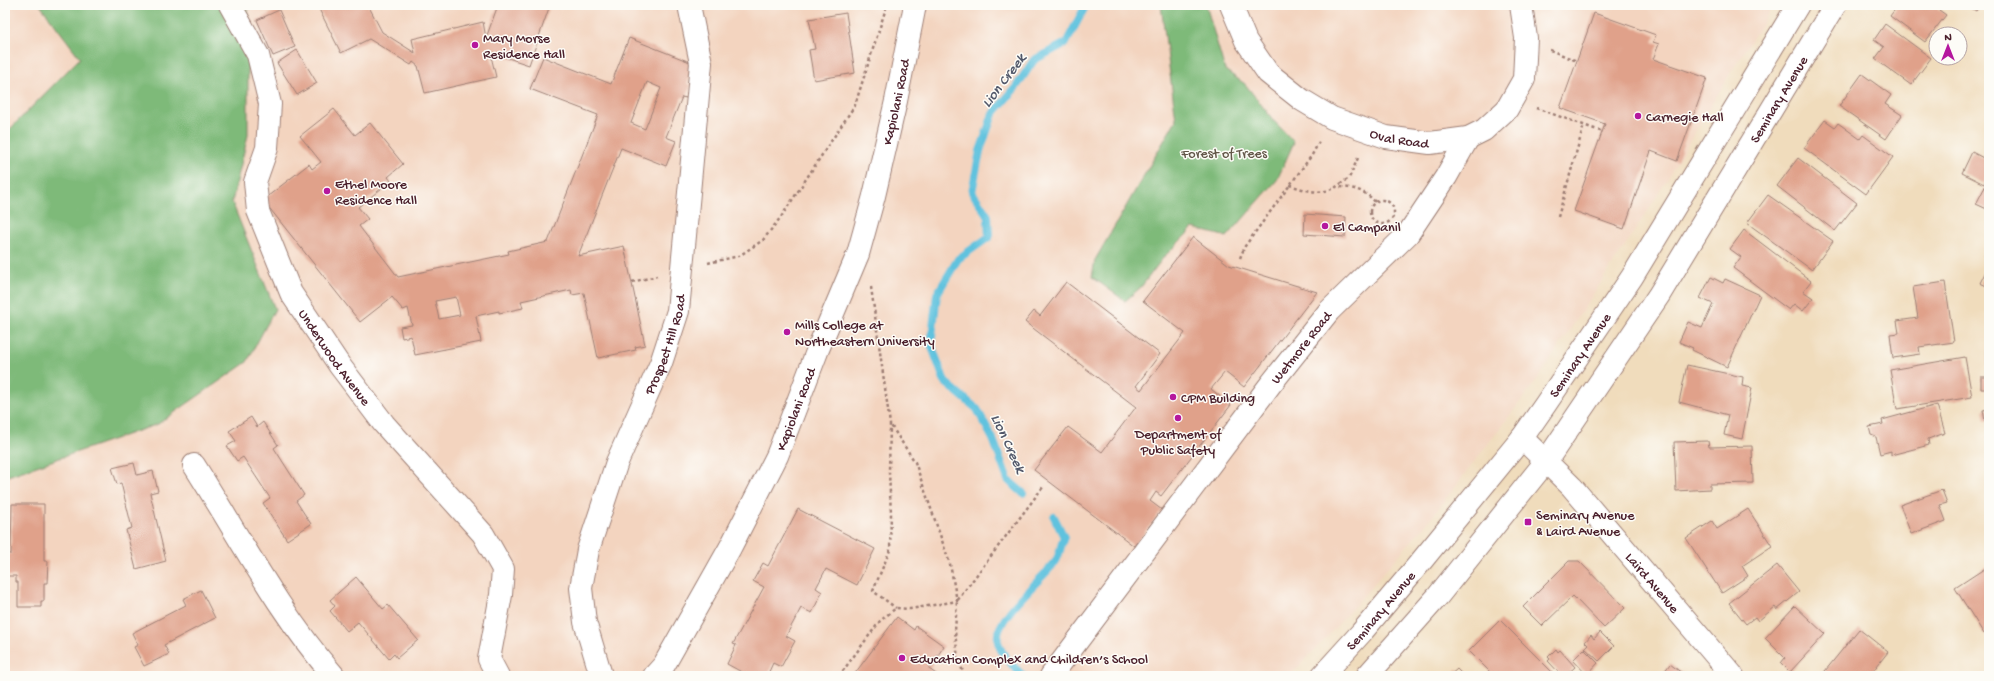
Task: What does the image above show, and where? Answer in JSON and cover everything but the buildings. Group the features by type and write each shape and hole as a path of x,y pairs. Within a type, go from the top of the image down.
{"street":[{"name":"Underwood Avenue","path":"230,5 258,55 270,104 267,148 255,182 258,211 291,293 340,366 384,424 483,534 504,569 501,595 489,659 498,676"},
{"name":"Prospect Hill Road","path":"597,675 585,622 581,588 588,550 617,462 661,363 678,311 701,63 688,5"},
{"name":"Kapiolani Road","path":"654,676 664,665 730,548 776,456 818,349 858,254 874,196 896,101 915,5"},
{"name":"Oval Road","path":"1231,5 1246,41 1268,73 1302,100 1332,118 1386,137 1430,143 1468,138 1484,130 1507,110 1524,80 1526,38 1522,5"},
{"name":"Seminary Avenue","path":"1322,676 1361,633 1522,438 1632,277 1798,5"},
{"name":"Seminary Avenue","path":"1367,676 1438,596 1547,460 1659,295 1835,5"},
{"name":"Wetmore Road","path":"1051,676 1270,385 1329,311 1408,234 1446,177 1468,138"},
{"name":"Laird Avenue","path":"1522,438 1547,460 1572,487 1734,676"},
{"path":"194,465 288,615 334,676"}],"path":[{"path":"704,264 739,256 763,240 781,217 855,105 887,5"},
{"path":"1544,47 1577,61"},
{"path":"1535,108 1603,132"},
{"path":"1240,258 1245,246 1312,155 1332,118"},
{"path":"1558,217 1584,125"},
{"path":"1289,185 1315,193 1336,188 1349,178 1358,158"},
{"path":"1336,188 1355,189 1368,194 1375,202"},
{"path":"1381,200 1387,201 1394,207 1394,215 1390,223 1381,225 1372,220 1370,209 1375,202 1381,200"},
{"path":"632,282 654,276"},
{"path":"870,282 890,424 889,472 891,514 890,550 873,591 896,608 910,609 957,601 1043,487"},
{"path":"890,424 915,462 950,564 957,601 955,631 958,660 965,676"},
{"path":"839,676 880,621 896,608"}],"shaded area":[{"name":"Mills College at Northeastern University","path":"5,5 1774,5 1731,72 1649,209 1537,380 1428,522 1328,636 1290,676 5,676"}],"green space":[{"path":"40,5 248,5 248,135 232,202 275,309 247,362 158,424 5,477 5,134 80,58"},
{"name":"Forest of Trees","path":"1161,5 1206,5 1225,70 1245,84 1274,121 1294,142 1277,180 1227,237 1193,228 1163,258 1141,287 1125,301 1092,277 1095,260 1176,120"}],"waterway":[{"name":"Lion Creek","path":"1023,493 1008,480 993,439 977,409 945,382 931,344 937,294 958,259 989,237 988,216 972,192 980,151 993,114 1016,87 1034,60 1066,43 1086,5"},
{"name":"Lion Creek","path":"1023,676 1002,652 998,642 998,633 1003,622 1020,599 1056,561 1064,537 1054,517"}],"place":[{"name":"Mary Morse Residence Hall","path":"475,45"},
{"name":"Carnegie Hall","path":"1638,116"},
{"name":"Ethel Moore Residence Hall","path":"327,191"},
{"name":"El Campanil","path":"1325,226"},
{"name":"Mills College at Northeastern University","path":"787,332"},
{"name":"CPM Building","path":"1173,397"},
{"name":"Department of Public Safety","path":"1178,418"},
{"name":"Seminary Avenue & Laird Avenue","path":"1528,522"},
{"name":"Education Complex and Children’s School","path":"902,658"}]}
